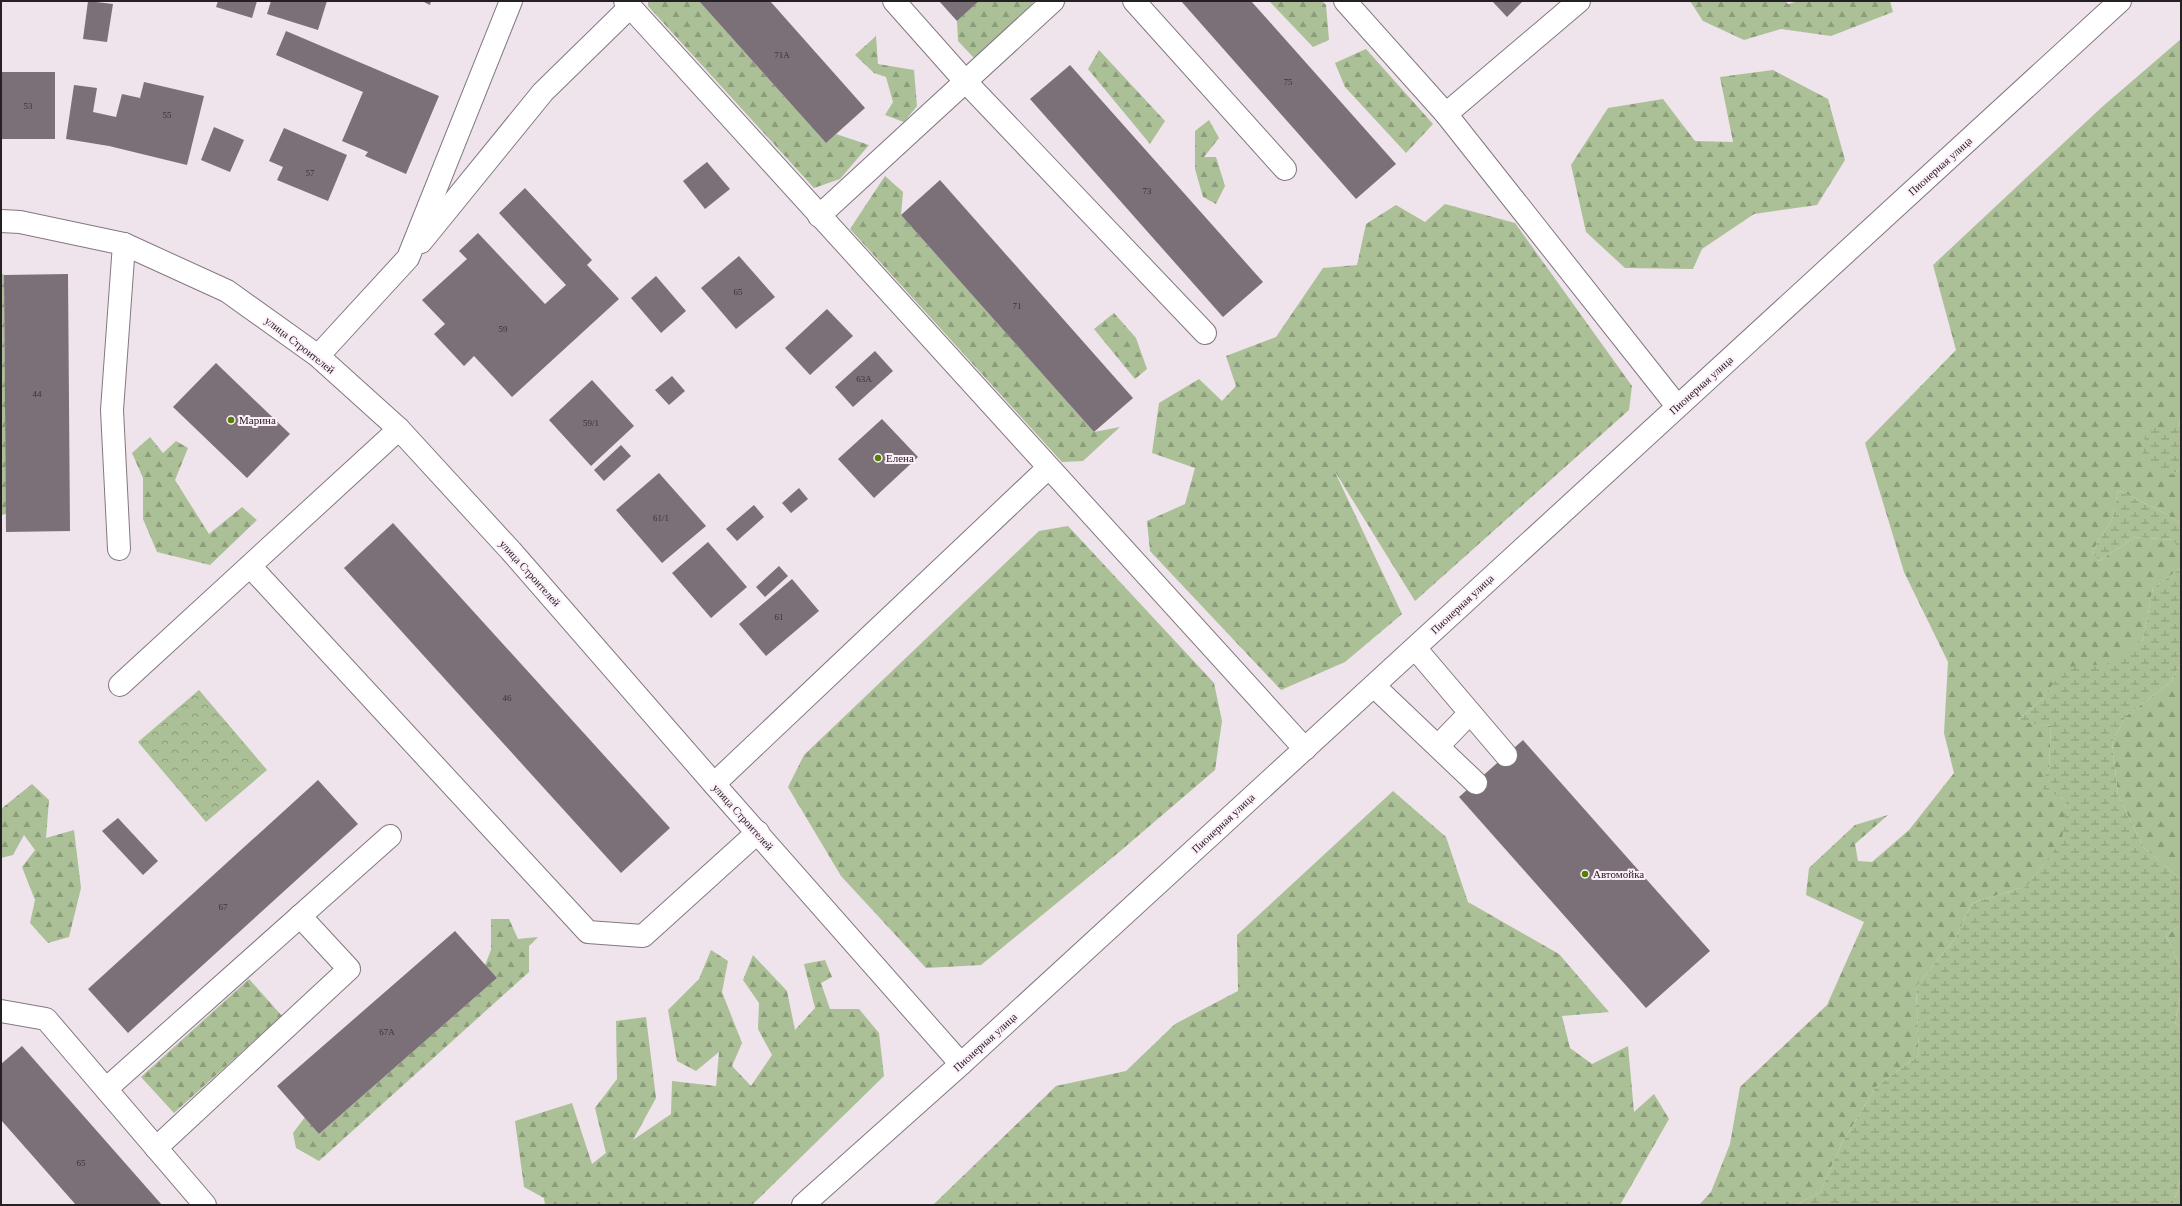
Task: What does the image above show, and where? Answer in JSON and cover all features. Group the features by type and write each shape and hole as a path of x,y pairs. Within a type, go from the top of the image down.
{"main road":[{"path":"408,258 511,1"},
{"path":"894,1 965,81 1205,333"},
{"path":"819,216 1053,1"},
{"path":"1134,1 1284,169"},
{"path":"1345,1 1446,114 1677,406"},
{"path":"1446,114 1579,1"},
{"name":"Пионерная улица","path":"803,1205 962,1064 1677,406 2120,1"},
{"path":"318,356 408,258 543,92 628,4 819,216 1305,749"},
{"name":"улица Строителей","path":"1,221 20,222 124,244 227,291 318,356 399,429 511,551 714,784 962,1064"},
{"path":"119,549 112,410 124,244"},
{"path":"120,685 399,429"},
{"path":"714,784 1048,468"},
{"path":"250,566 588,932 643,936 758,832"},
{"path":"1415,648 1506,755"},
{"path":"1374,686 1476,783"},
{"path":"1438,746 1470,712"},
{"path":"106,1089 390,836"},
{"path":"156,1148 349,969 300,916"},
{"path":"2,1009 46,1019 205,1205"}],"green space":[{"path":"648,1 699,1 826,143 836,134 869,145 840,179 814,188 648,6"},
{"path":"979,1 1034,1 1023,17 974,58 958,41 957,21"},
{"path":"1269,1 1322,1 1326,5 1329,40 1313,47"},
{"path":"1690,1 1785,1 1788,4 1799,1 1890,1 1893,12 1831,36 1781,29 1744,40 1703,21"},
{"path":"876,36 878,64 914,70 917,106 904,122 885,115 893,102 886,77 874,73 855,55"},
{"path":"2181,39 2181,417 2178,426 2172,475 2181,468 2181,524 2166,514 2118,490 2112,519 2092,552 2099,561 2135,537 2175,540 2181,556 2181,568 2153,588 2143,640 2107,665 2065,668 2043,698 2018,720 2051,726 2049,769 2040,787 2066,800 2063,840 2027,886 1972,903 1956,937 1916,987 1919,1055 1876,1087 1842,1143 1820,1192 1796,1205 1699,1205 1711,1192 1730,1144 1740,1087 1827,1005 1864,922 1806,895 1809,868 1855,825 1888,815 1855,844 1858,861 1872,862 1909,830 1954,773 1944,733 1948,662 1904,572 1865,443 1956,350 1933,265 2102,107"},
{"path":"1366,49 1433,124 1406,153 1345,87 1335,63"},
{"path":"1099,50 1165,121 1150,144 1088,69"},
{"path":"1773,70 1828,99 1845,160 1817,205 1754,214 1702,249 1693,269 1625,268 1586,232 1571,165 1608,108 1663,99 1695,141 1733,142 1720,77"},
{"path":"1209,120 1219,138 1204,157 1216,157 1225,186 1216,204 1203,197 1195,169 1195,131"},
{"path":"885,176 903,192 901,215 1094,432 1120,427 1083,461 1062,462 850,229"},
{"path":"1445,204 1515,223 1632,386 1629,410 1415,601 1334,470 1402,614 1345,662 1281,690 1150,551 1147,521 1185,504 1195,468 1152,453 1159,403 1199,379 1222,401 1236,386 1226,356 1276,337 1323,268 1357,265 1366,224 1396,205 1425,222"},
{"path":"1,273 4,275 6,514 1,515"},
{"path":"1114,313 1136,338 1147,369 1135,379 1094,329"},
{"path":"2181,417 2181,468 2172,475 2142,458 2146,428 2178,426"},
{"path":"150,437 163,453 176,441 188,448 175,480 209,534 242,507 257,520 210,565 157,552 143,519 143,478 132,453"},
{"path":"2118,490 2166,514 2181,524 2181,556 2174,540 2135,537 2099,561 2092,552 2112,519"},
{"path":"1068,526 1214,683 1222,721 1215,770 1118,853 981,965 926,968 841,876 788,787 804,755 1039,531"},
{"path":"2181,568 2181,663 2171,682 2126,716 2112,742 2118,795 2144,848 2181,879 2181,925 2166,935 2181,970 2181,992 2175,1023 2181,1026 2181,1178 2173,1205 1796,1205 1820,1192 1842,1143 1876,1087 1919,1055 1916,987 1956,937 1972,903 2027,886 2062,840 2066,800 2039,787 2049,769 2051,726 2017,721 2043,698 2065,667 2107,664 2143,640 2153,588"},
{"path":"2181,663 2181,879 2144,848 2118,795 2112,742 2126,716 2171,682"},
{"path":"199,690 267,770 206,822 138,742"},
{"path":"32,784 49,800 46,838 74,830 81,888 69,937 48,943 30,923 35,900 22,867 35,850 24,835 13,855 1,858 1,809"},
{"path":"1393,791 1446,837 1468,902 1559,954 1609,1012 1562,1016 1570,1048 1592,1064 1628,1046 1634,1112 1654,1094 1669,1119 1620,1205 933,1205 1056,1086 1126,1071 1175,1024 1238,991 1237,935"},
{"path":"491,919 509,919 518,939 538,937 529,946 529,972 319,1161 296,1148 293,1133 305,1117 319,1134 497,978 485,965 491,950"},
{"path":"2181,925 2181,970 2166,935"},
{"path":"711,950 728,961 722,992 742,1043 732,1066 751,1086 772,1055 758,1029 759,1003 743,980 753,955 787,991 795,1030 815,1008 804,964 825,960 832,977 821,983 830,1009 859,1009 879,1033 884,1076 752,1205 545,1205 544,1198 524,1187 515,1121 572,1103 592,1164 606,1153 595,1108 617,1079 616,1021 646,1017 656,1098 633,1140 671,1114 672,1081 716,1086 719,1052 696,1071 677,1061 668,1010 699,979"},
{"path":"249,979 282,1016 174,1113 141,1077"},
{"path":"2181,992 2181,1026 2175,1023"},
{"path":"2181,1178 2181,1205 2173,1205"}],"building":[{"path":"88,1 113,4 107,42 83,39"},
{"path":"218,1 257,1 252,18 216,7"},
{"path":"271,1 327,1 318,30 267,14"},
{"path":"422,1 431,1 430,5"},
{"path":"699,1 770,1 865,108 826,143"},
{"path":"939,1 979,1 957,21"},
{"path":"1181,1 1251,1 1396,164 1356,199"},
{"path":"1492,1 1523,1 1507,17"},
{"path":"286,31 439,96 406,174 365,156 368,152 342,141 363,92 276,55"},
{"path":"1070,65 1263,282 1223,317 1030,99"},
{"path":"1,72 55,72 55,139 1,139"},
{"path":"144,82 204,96 187,165 109,146 66,139 74,85 97,88 93,112 116,117 122,94 140,98"},
{"path":"214,127 244,140 230,172 201,160"},
{"path":"284,128 347,155 328,201 277,180 283,167 269,161"},
{"path":"707,162 730,189 705,209 683,181"},
{"path":"940,180 1133,398 1094,432 901,215"},
{"path":"525,188 592,260 587,265 619,299 512,397 474,356 464,366 434,334 445,324 422,300 467,259 459,251 478,233 545,304 566,285 499,213"},
{"path":"739,256 775,297 736,329 701,288"},
{"path":"68,274 70,531 6,532 4,275"},
{"path":"656,276 686,311 661,333 631,298"},
{"path":"827,309 853,336 810,375 785,348"},
{"path":"875,351 893,371 853,407 835,387"},
{"name":"Марина","path":"216,363 290,434 247,478 173,407"},
{"path":"672,376 685,391 669,405 655,390"},
{"path":"592,380 634,426 591,466 549,420"},
{"name":"Елена","path":"882,419 918,457 874,498 838,459"},
{"path":"621,445 631,456 604,481 594,470"},
{"path":"659,473 706,526 662,563 616,510"},
{"path":"799,488 808,499 791,513 782,503"},
{"path":"754,505 764,517 737,541 726,529"},
{"path":"393,523 670,828 621,873 344,568"},
{"path":"708,542 747,587 711,618 672,573"},
{"path":"779,566 788,576 765,597 756,587"},
{"path":"792,579 819,611 766,656 739,624"},
{"name":"Автомойка","path":"1523,740 1710,951 1646,1008 1459,797"},
{"path":"318,780 358,824 128,1033 88,989"},
{"path":"118,818 158,861 143,875 102,831"},
{"path":"455,931 497,978 319,1134 277,1086"},
{"path":"22,1046 162,1205 76,1205 1,1120 1,1064"}],"place":[{"name":"Марина","path":"231,420"},
{"name":"Елена","path":"878,458"},
{"name":"Автомойка","path":"1585,874"}]}
